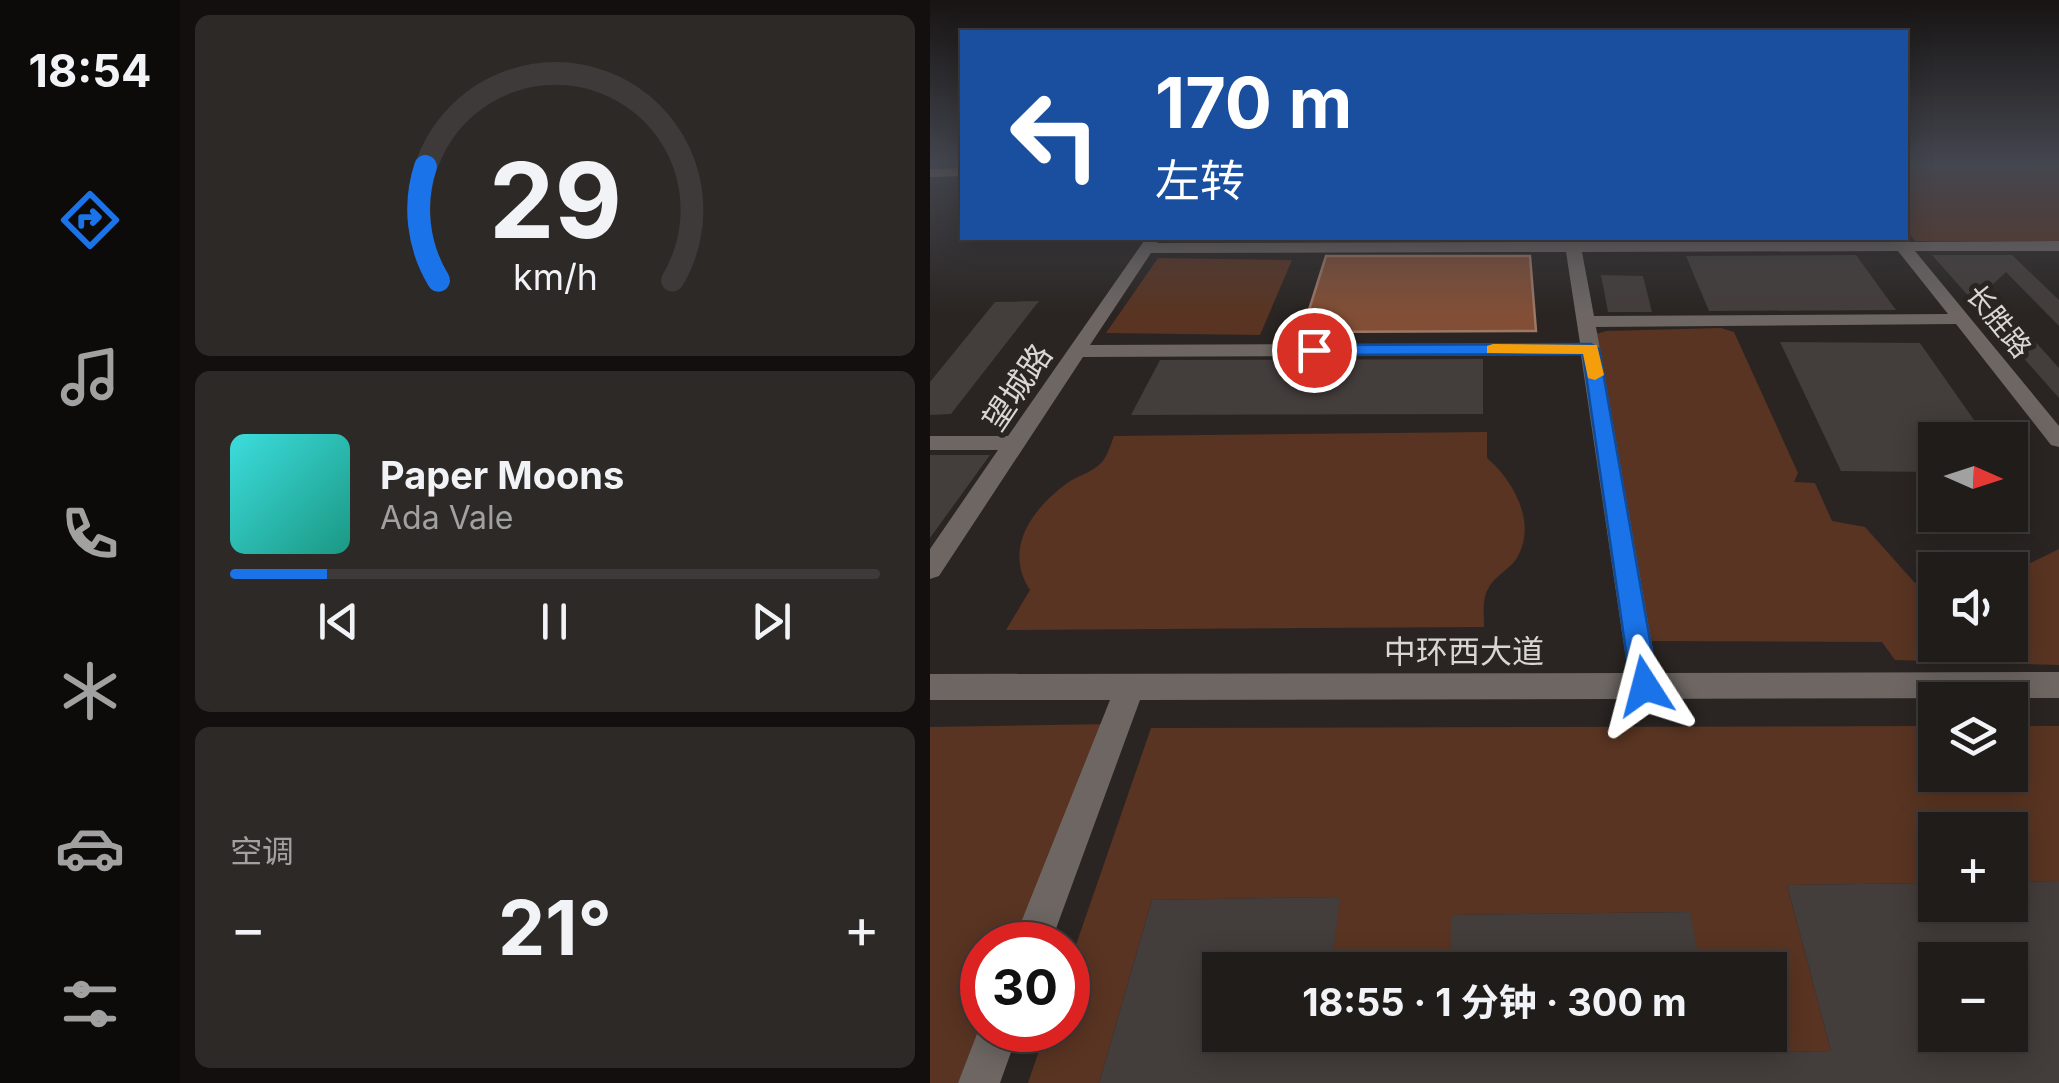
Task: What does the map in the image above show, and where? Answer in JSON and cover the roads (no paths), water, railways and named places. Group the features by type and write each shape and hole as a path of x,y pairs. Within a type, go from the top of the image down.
{"street":[{"path":"1573,242 1645,686"},
{"path":"1149,243 1900,242 2050,246 2059,263"},
{"name":"长胜路","path":"1900,242 2059,440"},
{"name":"望城路","path":"930,569 1149,243"},
{"path":"1586,322 1962,319"},
{"path":"1077,351 1591,349"},
{"path":"930,443 1015,443"},
{"path":"1040,922 1130,686"},
{"name":"中环西大道","path":"930,687 2059,686"},
{"path":"979,1083 991,1052"}]}
